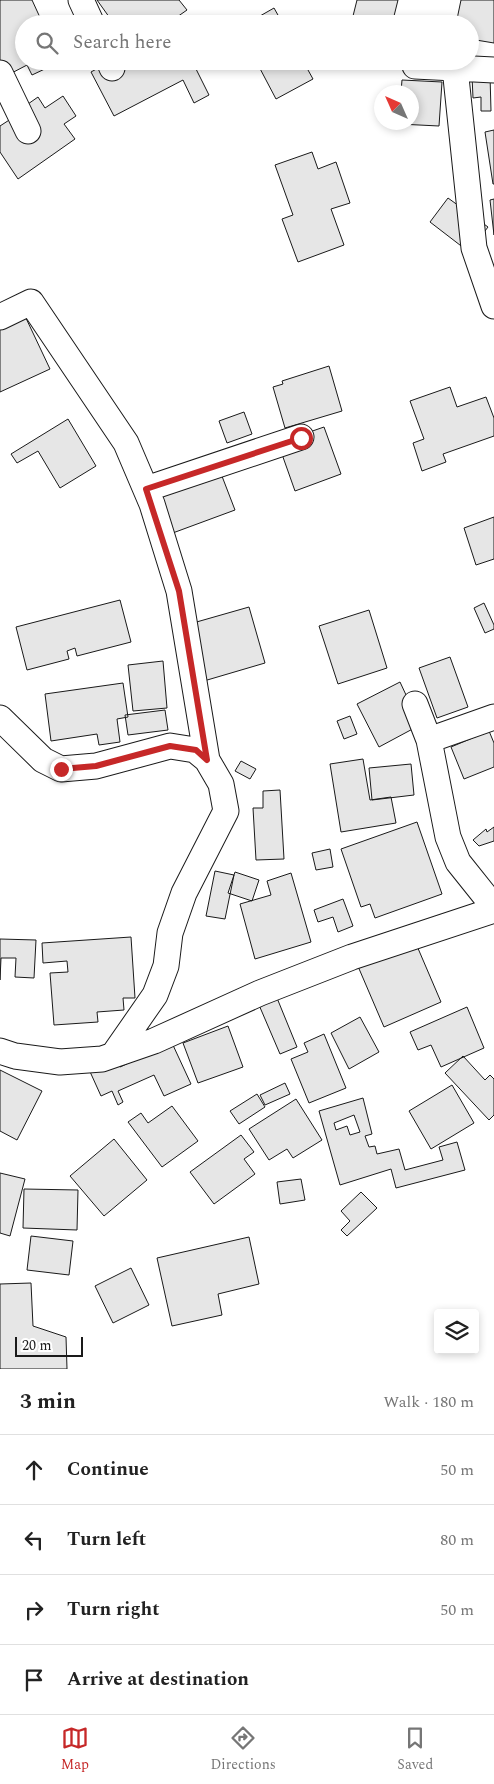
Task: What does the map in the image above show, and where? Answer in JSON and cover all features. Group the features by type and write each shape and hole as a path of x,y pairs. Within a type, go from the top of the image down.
{"street":[{"path":"81,0 88,15"},
{"path":"479,69 494,70"},
{"path":"455,70 474,248 494,306"},
{"path":"0,73 28,131"},
{"path":"0,317 30,302 126,443 146,489 179,591 207,760"},
{"path":"146,489 301,438"},
{"path":"0,1050 14,1056 60,1062 102,1059 154,1041 260,993 352,957 494,908 458,862 448,837 429,740 415,704"},
{"path":"429,740 494,717"},
{"path":"0,718 43,760 61,769 96,766 170,746 196,750 207,760 221,784 226,811 184,893 170,934 166,966 155,995 114,1054"}],"building":[{"path":"0,0 32,0 39,15 15,15 15,70 17,70 6,76 0,64"},
{"path":"97,0 179,0 187,10 180,15 108,15"},
{"path":"357,0 398,0 394,15 353,15"},
{"path":"461,0 494,0 494,43 479,40 479,15 458,15"},
{"path":"274,8 278,15 262,15"},
{"path":"30,70 43,70 32,75"},
{"path":"95,70 196,70 209,95 194,103 183,80 114,116 91,72"},
{"path":"261,70 308,70 313,79 276,99"},
{"path":"490,75 491,111 481,111 481,97 473,98 472,76"},
{"path":"402,80 442,82 439,126 419,125 419,85 402,85"},
{"path":"63,96 76,116 64,124 75,139 18,179 0,152 0,126 20,113 18,111 38,97 45,108"},
{"path":"494,130 494,184 493,184 485,132"},
{"path":"312,152 318,169 336,162 350,203 331,209 344,245 298,262 282,219 293,215 275,165"},
{"path":"448,198 488,227 469,252 430,222"},
{"path":"494,199 494,235 490,200"},
{"path":"16,297 50,369 0,392 0,304"},
{"path":"329,366 342,411 285,428 273,387 283,384 282,381"},
{"path":"450,387 457,407 486,397 494,418 494,436 443,454 446,462 422,471 413,443 424,439 410,401"},
{"path":"244,412 252,434 227,443 219,421"},
{"path":"68,419 96,466 60,488 38,451 17,463 11,454"},
{"path":"324,427 341,474 295,491 278,443"},
{"path":"215,458 235,510 170,534 150,482"},
{"path":"494,517 494,559 476,565 464,528"},
{"path":"120,600 131,642 77,656 75,648 67,651 69,659 27,670 16,627"},
{"path":"484,603 494,625 494,629 485,633 474,608"},
{"path":"249,607 265,663 197,683 193,623"},
{"path":"369,610 387,668 338,684 319,626"},
{"path":"450,657 468,707 437,718 419,668"},
{"path":"163,661 167,708 133,711 128,665"},
{"path":"400,682 420,725 379,747 357,704"},
{"path":"123,683 128,717 117,719 120,742 99,745 97,734 51,741 45,694"},
{"path":"165,710 168,730 128,735 125,715"},
{"path":"350,716 357,734 344,739 337,721"},
{"path":"489,731 494,743 494,767 464,779 451,747"},
{"path":"363,759 370,800 391,797 396,823 341,832 330,764"},
{"path":"241,761 256,769 250,779 235,771"},
{"path":"411,764 414,795 372,800 369,768"},
{"path":"280,790 284,859 256,860 253,808 263,808 263,791"},
{"path":"417,822 442,894 375,918 370,904 361,907 341,849"},
{"path":"494,827 494,841 479,846 473,840 486,829 487,832"},
{"path":"330,849 333,867 316,870 312,853"},
{"path":"215,871 234,875 225,919 206,916"},
{"path":"235,872 259,880 252,901 228,893"},
{"path":"291,873 311,942 255,959 240,904 271,895 267,881"},
{"path":"343,899 353,926 338,932 333,917 318,922 314,910"},
{"path":"131,937 135,998 123,998 124,1010 97,1012 98,1022 54,1025 50,973 68,972 67,961 43,963 42,943"},
{"path":"0,939 36,940 34,978 15,977 16,958 1,958 0,980"},
{"path":"414,939 441,1002 384,1027 357,964"},
{"path":"277,998 297,1047 280,1054 259,1005"},
{"path":"467,1007 484,1048 441,1067 431,1045 418,1050 410,1032"},
{"path":"360,1017 379,1052 349,1069 331,1033"},
{"path":"228,1026 243,1067 198,1083 183,1043"},
{"path":"324,1034 346,1088 309,1103 291,1059 308,1052 304,1043"},
{"path":"172,1043 191,1084 164,1096 154,1075 118,1091 123,1102 118,1105 112,1091 101,1096 87,1065 114,1053 120,1067"},
{"path":"463,1056 485,1080 490,1075 494,1079 494,1115 489,1120 445,1073"},
{"path":"0,1070 42,1091 17,1140 0,1131"},
{"path":"285,1083 290,1094 265,1105 260,1095"},
{"path":"452,1085 474,1123 431,1149 409,1111"},
{"path":"257,1094 265,1107 239,1124 230,1111"},
{"path":"363,1098 372,1134 365,1136 369,1147 375,1146 377,1154 399,1149 405,1170 443,1160 439,1147 457,1142 465,1170 396,1188 391,1169 340,1185 319,1111","holes":["354,1115 360,1132 350,1135 347,1126 336,1130 334,1123"]},
{"path":"296,1099 322,1140 293,1158 287,1149 269,1160 249,1129"},
{"path":"172,1106 198,1141 162,1167 128,1122 141,1113 148,1123"},
{"path":"241,1135 254,1152 244,1159 255,1174 214,1204 190,1172"},
{"path":"114,1139 147,1180 104,1216 70,1176"},
{"path":"0,1173 25,1179 10,1236 0,1233"},
{"path":"301,1179 305,1200 280,1204 277,1182"},
{"path":"24,1189 78,1190 77,1230 23,1228"},
{"path":"361,1192 377,1208 347,1236 341,1230 350,1221 341,1211"},
{"path":"31,1236 73,1241 69,1275 27,1270"},
{"path":"249,1237 259,1284 218,1294 222,1315 172,1326 157,1258"},
{"path":"131,1268 149,1305 113,1323 95,1286"},
{"path":"31,1283 33,1326 66,1337 67,1369 0,1369 0,1284"}],"route":[{"path":"61,769 96,766 170,746 196,750 207,760 179,591 146,489 301,438"}]}
